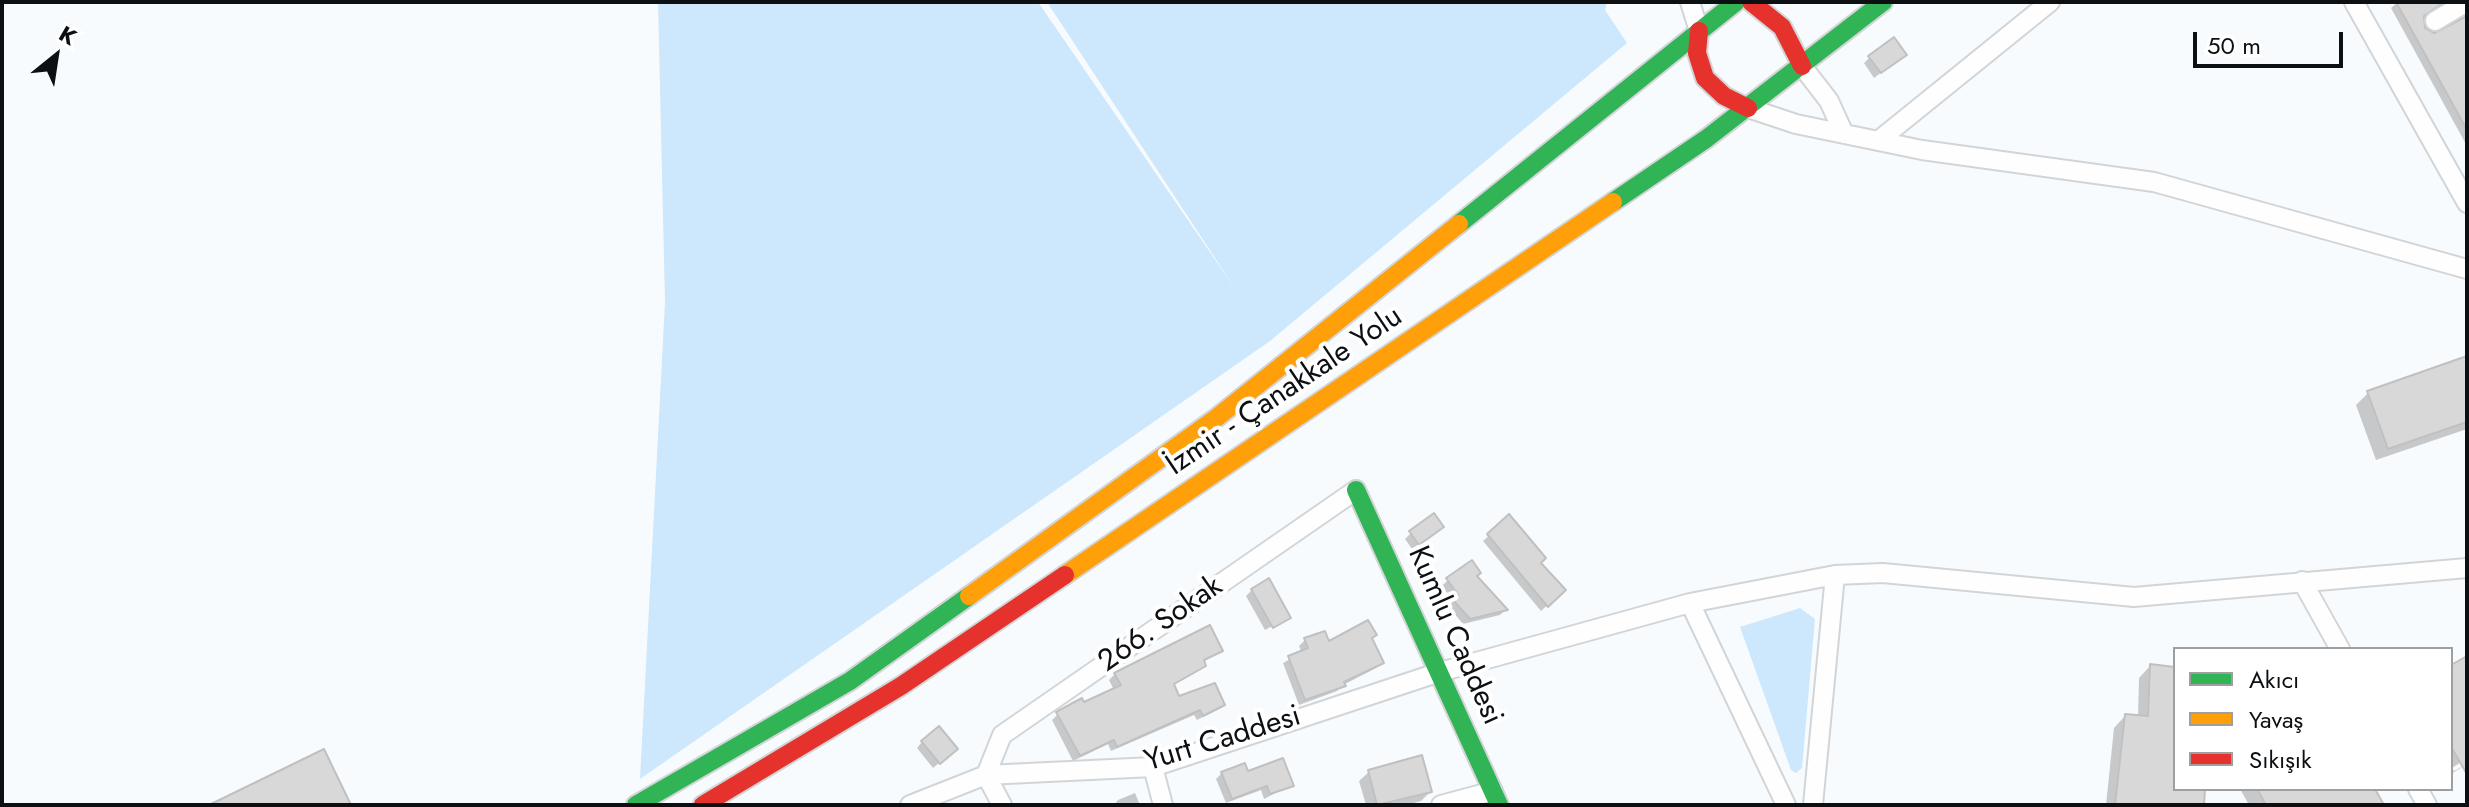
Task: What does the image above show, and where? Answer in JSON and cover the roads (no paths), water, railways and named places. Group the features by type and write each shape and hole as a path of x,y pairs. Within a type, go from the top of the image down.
{"main road":[{"name":"İzmir - Çanakkale Yolu","path":"636,805 850,681 1215,419 1736,2"},
{"path":"1751,2 1782,27 1802,66"},
{"name":"İzmir - Çanakkale Yolu","path":"703,805 901,686 1748,108 1883,2"},
{"path":"1699,31 1697,53 1705,78 1724,96 1748,108"},
{"name":"Kumlu Caddesi","path":"1356,490 1496,798"}],"street":[{"path":"1690,2 1699,31"},
{"path":"1878,141 2050,2"},
{"path":"2354,2 2467,203"},
{"path":"2435,21 2465,8"},
{"path":"1802,66 1829,101 1844,134"},
{"path":"1748,108 1878,141 2154,182 2467,269"},
{"name":"266. Sokak","path":"986,775 1002,735 1356,490"},
{"name":"Yurt Caddesi","path":"910,805 986,775 1153,767 1440,672 1690,603 1835,575 1883,573 2134,597 2467,568"},
{"path":"1813,805 1835,575"},
{"path":"2302,581 2339,647"},
{"path":"1690,603 1786,805"},
{"path":"1153,767 1163,805"},
{"path":"986,775 1002,805"},
{"path":"1441,805 1496,798"}]}
